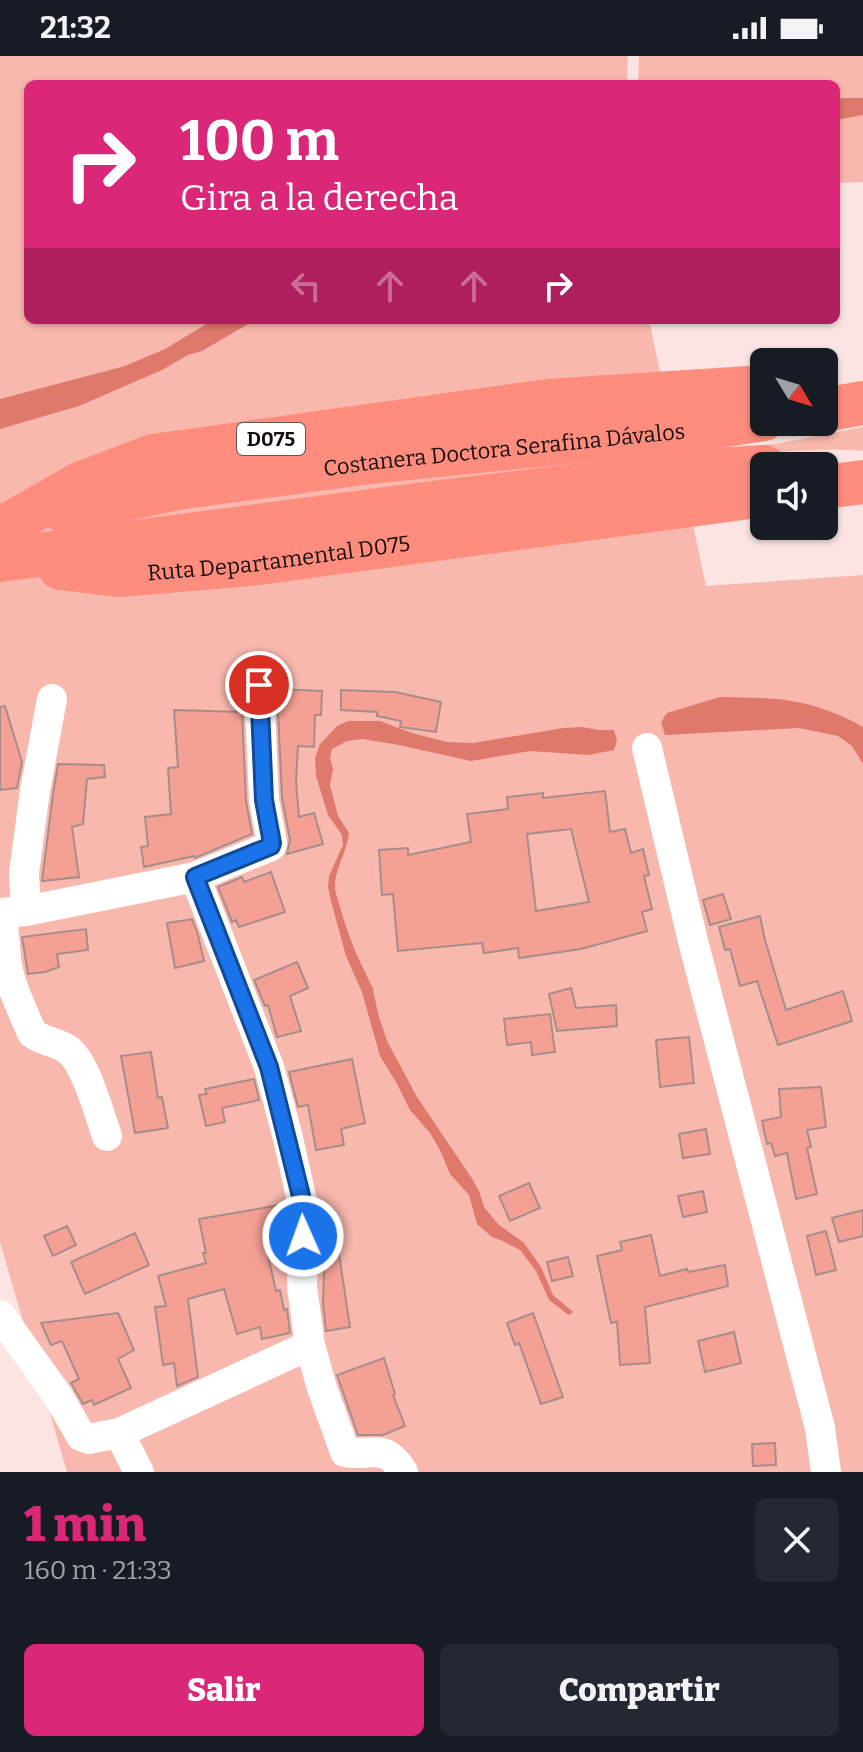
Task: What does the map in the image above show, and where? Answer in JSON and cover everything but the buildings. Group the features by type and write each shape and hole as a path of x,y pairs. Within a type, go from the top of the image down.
{"highway":[{"path":"838,382 863,380"},
{"name":"D075","path":"8,542 79,484 153,456 548,401 750,388"},
{"path":"838,407 863,403"},
{"name":"Costanera Doctora Serafina Dávalos","path":"8,542 177,488 378,461 700,429 750,421"},
{"path":"838,467 863,468"},
{"name":"Costanera Doctora Serafina Dávalos","path":"8,542 447,501 750,468"},
{"path":"838,485 863,482"},
{"name":"Ruta Departamental D075","path":"8,542 64,569 119,575 250,564 750,497"}],"street":[{"path":"9,913 195,877 271,846 264,800 259,685"},
{"path":"52,699 24,873 9,913 6,960 15,993 32,1033 67,1048 80,1061 107,1136"},
{"path":"647,748 693,941 820,1428 826,1472"},
{"path":"195,877 269,1067 288,1138 304,1210 302,1287 310,1345 322,1388 345,1452 383,1452 396,1461 403,1472"},
{"path":"0,1315 58,1396 81,1436 89,1439 119,1433 310,1345"},
{"path":"119,1433 139,1472"}],"shaded area":[{"path":"0,56 628,56 627,80 24,80 24,324 650,324 706,586 863,575 863,1472 67,1472 0,1242"},
{"path":"639,56 863,56 863,182 840,183 840,80 638,80"},
{"path":"863,98 863,115 840,119 840,99"},
{"path":"206,324 248,324 202,351 79,406 0,429 0,399 125,366 165,349"},
{"path":"863,427 863,451 750,452 750,454 707,458 730,449 816,436 838,436 838,432"},
{"path":"720,697 800,702 846,718 863,727 863,764 852,746 838,736 799,728 665,735 661,722 667,713"},
{"path":"348,721 380,721 447,742 473,743 563,728 614,730 617,741 614,750 589,755 530,751 471,761 362,739 347,741 332,749 330,758 333,769 330,785 338,816 349,833 336,876 336,891 359,960 374,990 387,1041 417,1097 471,1177 484,1207 498,1224 524,1243 541,1267 553,1295 573,1312 569,1315 549,1300 536,1271 520,1250 492,1237 477,1224 469,1195 450,1174 430,1133 410,1110 380,1056 331,901 329,876 343,845 342,835 328,815 316,776 315,758 320,744 337,726"}],"route":[{"path":"259,685 264,800 271,846 195,877 269,1067 304,1210 303,1236"}]}
